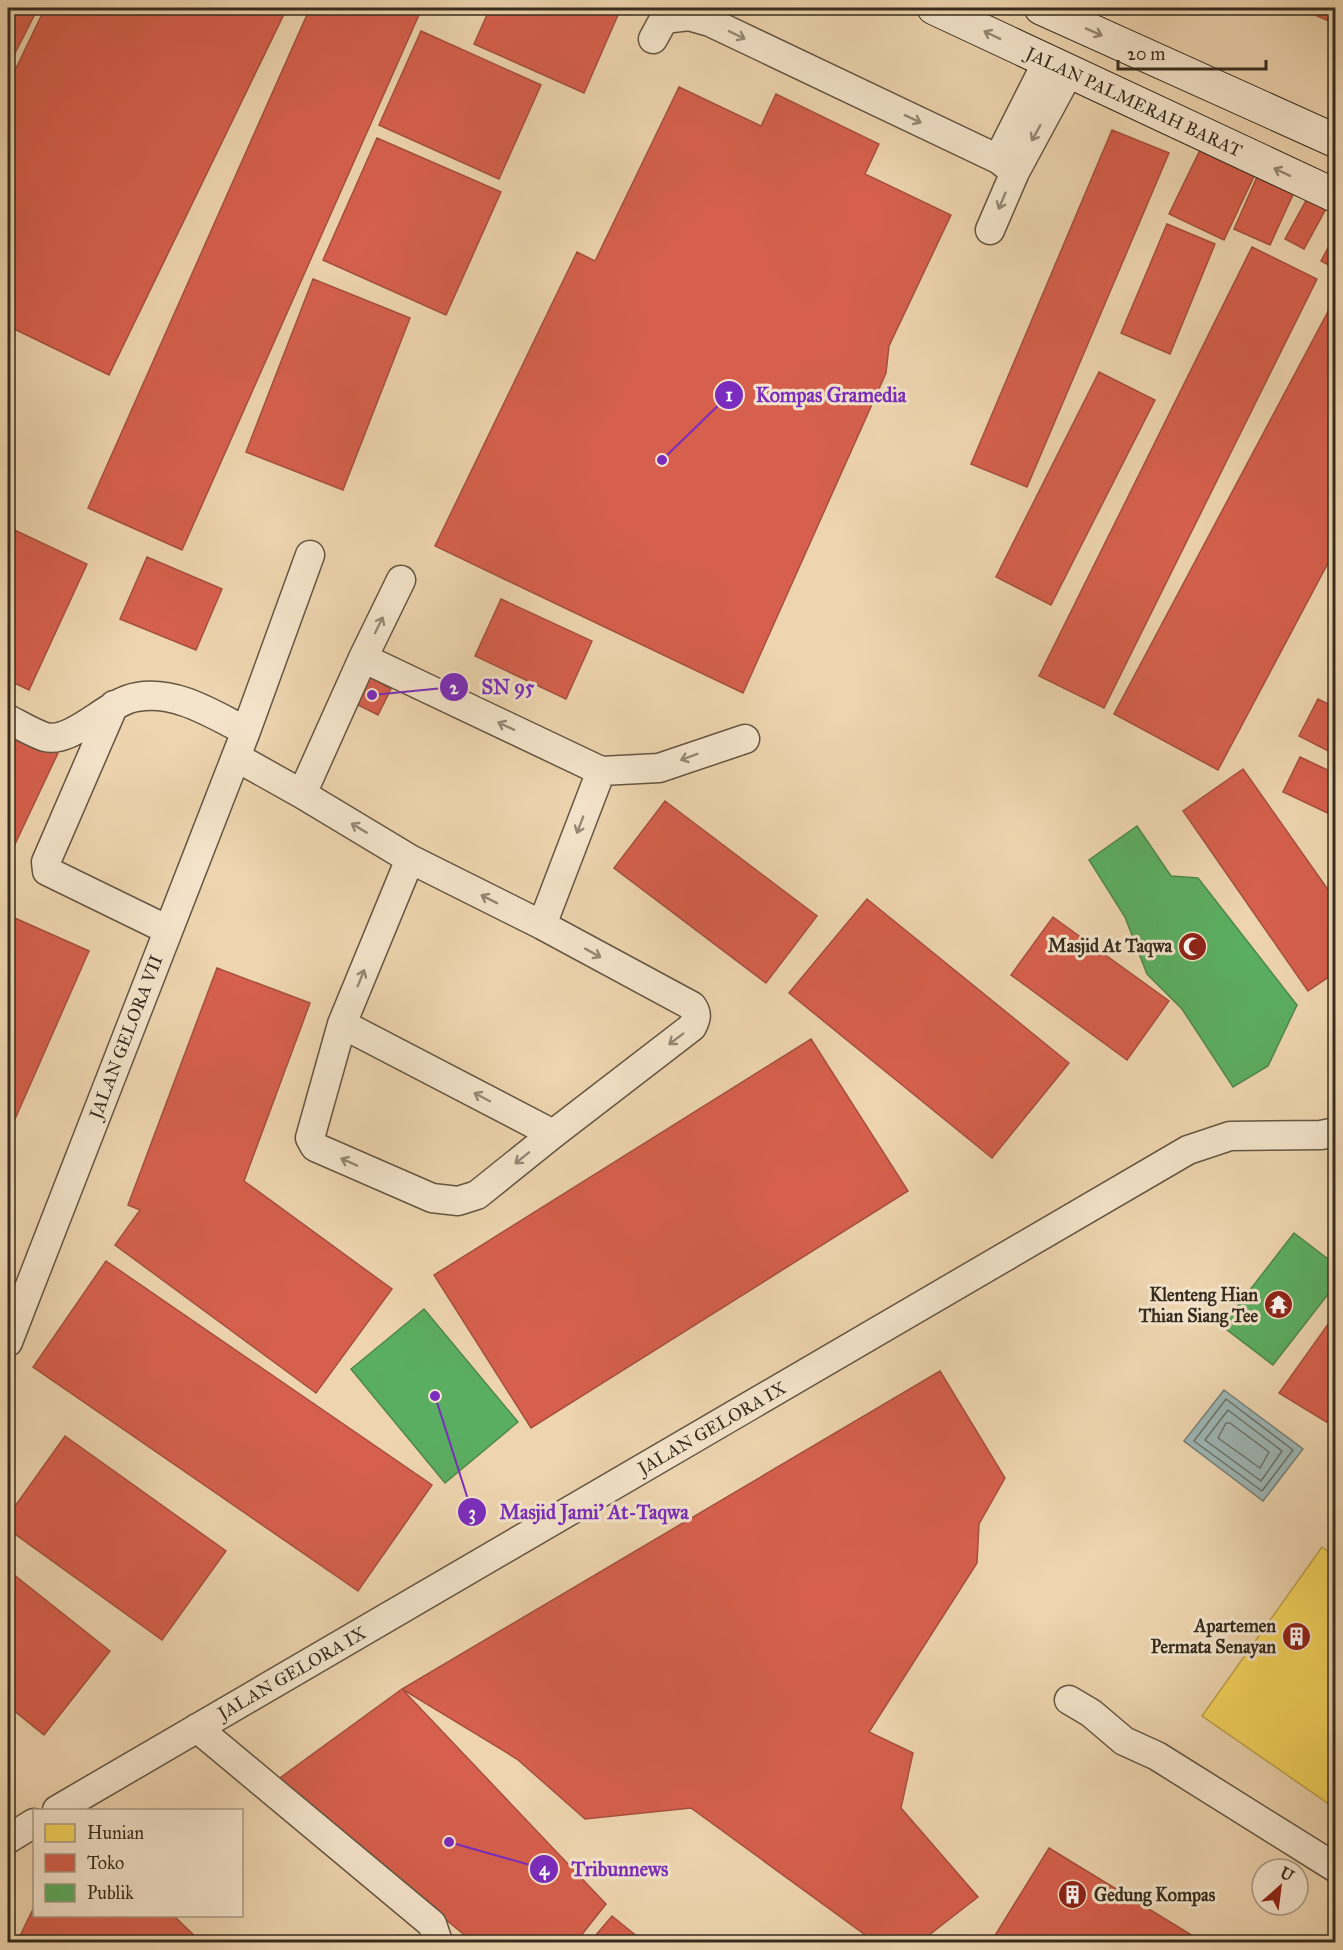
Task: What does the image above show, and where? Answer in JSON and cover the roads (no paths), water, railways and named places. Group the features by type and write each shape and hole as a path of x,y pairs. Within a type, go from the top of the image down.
{"main road":[{"name":"JALAN PALMERAH BARAT","path":"934,8 1335,196"},
{"path":"1041,8 1335,141"}],"lane":[{"path":"662,22 689,16 710,22 1006,166"},
{"path":"990,230 1006,166 1058,67"},
{"name":"JALAN GELORA VII","path":"8,1342 241,744 310,555"},
{"path":"302,794 401,580"},
{"path":"363,658 601,771 659,768 745,739"},
{"path":"8,719 46,737 61,737 114,705 136,697 167,696 202,709 302,794 410,859 542,925 692,1006 696,1019 692,1027 477,1196 458,1201 432,1198 315,1147 310,1138 342,1024 410,859"},
{"path":"114,705 46,862 47,871 168,930"},
{"path":"542,925 601,771"},
{"path":"342,1024 553,1134"},
{"name":"JALAN GELORA IX","path":"59,1809 1188,1150 1230,1136 1331,1141"},
{"path":"1069,1700 1091,1713 1124,1741 1156,1756 1335,1868"},
{"path":"197,1728 432,1924 438,1942"},
{"path":"8,1839 33,1824"}],"water":[{"path":"1224,1390 1303,1449 1263,1501 1184,1441"}],"place":[{"name":"Kompas Gramedia","path":"662,460"},
{"name":"SN 95","path":"372,695"},
{"name":"Masjid At Taqwa","path":"1193,946"},
{"name":"Klenteng Hian Thian Siang Tee","path":"1279,1305"},
{"name":"Masjid Jami' At-Taqwa","path":"435,1396"},
{"name":"Apartemen Permata Senayan","path":"1297,1636"},
{"name":"Tribunnews","path":"449,1842"},
{"name":"Gedung Kompas","path":"1073,1895"}]}
